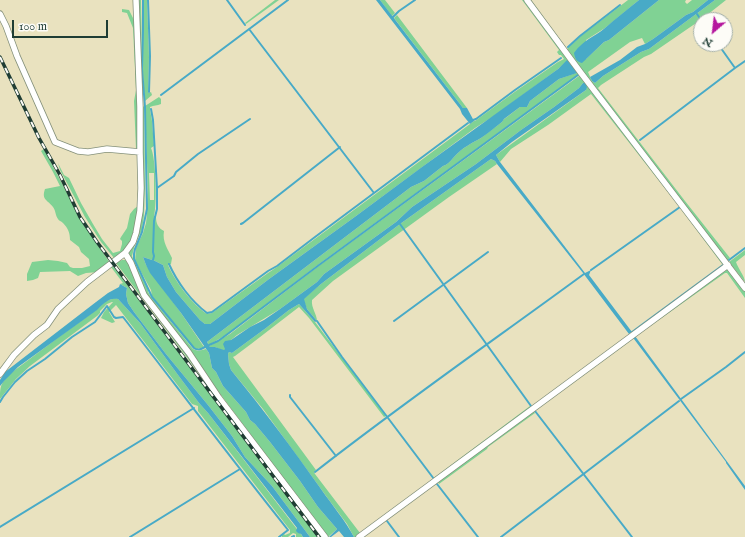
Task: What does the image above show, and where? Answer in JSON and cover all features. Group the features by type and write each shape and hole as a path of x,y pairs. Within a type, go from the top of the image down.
{"street":[{"path":"0,374 14,355 34,335 47,325 58,309 87,282 124,253 133,242 139,222 141,188 136,0"},
{"path":"527,0 745,288"},
{"path":"0,14 55,142 78,151 88,152 107,149 140,152"},
{"path":"124,253 131,263 144,295 189,353 219,398 325,537"},
{"path":"360,537 728,265"}],"green space":[{"path":"138,0 141,0 142,103"},
{"path":"143,0 147,0 149,57 148,93 151,92 152,95 145,101 143,64"},
{"path":"275,0 279,0 246,24 245,23"},
{"path":"380,0 385,0 395,13 392,16"},
{"path":"522,0 525,0 723,263 722,264 591,94 511,149 500,162 496,155 586,90 583,83 579,88 554,107 476,164 412,207 396,222 324,274 317,282 280,309 237,335 231,340 224,351 209,346 230,334 320,265 579,76 579,74 319,264 229,333 209,345 207,342 411,187 424,181 467,146 484,136 520,107 527,107 530,101 559,79 576,73 567,61 497,114 475,128 269,279 210,324 205,324 200,320 176,292 167,277 163,265 143,257 146,265 204,347 197,349 194,348 152,296 151,290 135,261 136,248 143,233 147,214 148,190 145,106 159,97 161,99 161,104 150,107 154,146 151,148 156,181 154,216 156,217 159,227 164,231 165,242 172,258 171,264 168,265 175,279 190,299 207,314 212,313 277,267 474,121 564,59 561,55 559,55 557,52 559,50","holes":["149,173 154,173 154,200 150,200"]},
{"path":"529,0 531,0 567,49 581,36 628,0 639,0 605,28 586,40 586,59 604,42 609,40 659,0 686,0 685,2 687,4 692,0 708,0 693,12 686,15 645,44 642,38 630,42 588,72 592,81 595,83 603,76 641,52 649,49 693,16 693,25 598,88 730,258 727,261"},
{"path":"715,0 726,0 711,12 699,12"},
{"path":"122,9 129,10 134,20 138,107 138,149 136,149 134,101 136,90 133,28 127,13 122,12"},
{"path":"397,15 467,108 463,108 394,18"},
{"path":"144,106 144,215 142,230 135,244 132,256 134,261 151,297 193,349 198,351 206,349 209,353 212,368 216,372 223,386 270,442 318,507 337,529 328,537 145,293 128,254 139,232 141,223 143,171 142,108"},
{"path":"44,149 82,222 110,263 99,272 86,273 78,276 70,271 40,272 38,278 27,281 27,274 32,262 48,260 58,261 67,263 73,268 90,266 89,259 81,252 79,247 70,240 67,229 63,223 58,220 54,208 44,198 45,189 60,186 41,151"},
{"path":"491,159 497,164 333,281 312,300 312,306 317,321 307,309 303,299 400,224"},
{"path":"58,163 64,175 69,178 81,203 102,239 113,253 120,251 122,241 120,239 127,228 130,214 138,206 136,228 128,248 114,258 101,242 85,217 60,170"},
{"path":"745,250 745,255 736,262 745,282 729,262"},
{"path":"122,260 128,261 138,282 212,391 116,263"},
{"path":"113,266 318,537 310,537 272,486 245,457 232,436 134,312 128,303 126,294 127,288 120,284 123,283 111,267"},
{"path":"726,269 729,270 745,291 745,298 727,273 725,273 536,410 535,409"},
{"path":"115,298 118,299 140,323 199,403 303,537 296,537 296,534 293,533 288,537 282,537 284,534 290,533 290,530 198,411 198,406 192,404 116,305 109,312 115,322 112,323 101,318 113,302 107,304 97,316 30,366 16,379 0,399 2,384 11,373 106,301"},
{"path":"299,304 315,322 386,416 384,417 299,307 233,357 316,470 314,472 315,474 360,533 356,537 354,537 347,524 263,409 231,370 229,364 229,352 232,353"},
{"path":"530,406 531,408 436,479 435,477"},
{"path":"533,410 535,413 439,484 438,482"}],"water":[{"path":"376,0 380,0 463,108 467,108 474,121 470,124"},
{"path":"639,0 659,0 609,40 604,42 582,63 576,59 574,53 581,45 605,28"},
{"path":"708,0 715,0 699,12 693,12"},
{"path":"693,12 693,16 649,49 641,52 603,76 595,83 592,81 590,77 620,60 637,47 653,39 686,15"},
{"path":"567,60 577,73 559,79 530,101 527,107 520,107 487,134 467,146 424,181 411,187 207,342 210,347 224,350 223,344 225,341 231,340 280,309 317,282 324,274 396,222 412,207 476,164 585,83 587,87 586,90 496,155 585,273 591,270 589,275 632,332 629,334 495,161 491,159 400,224 321,284 304,299 307,309 317,321 315,322 299,304 232,353 229,352 229,364 231,370 288,444 343,519 354,537 344,537 339,531 329,537 337,529 318,507 270,442 223,386 216,372 212,368 209,353 181,313 150,273 143,257 163,265 167,277 176,292 200,320 205,324 210,324 269,279 558,69"},
{"path":"120,284 127,288 126,294 128,303 134,312 232,436 245,457 272,486 310,537 303,537 296,531 297,528 199,403 140,323 118,299 112,299 106,302 18,367 0,386 0,380 5,372 108,293 119,287"},
{"path":"635,336 745,486 745,490 726,462 634,339 632,339"}],"waterway":[{"path":"143,0 142,69 145,107 147,209 142,232 135,249 134,259 152,297 195,349 198,350 205,347"},
{"path":"148,0 150,56 149,92"},
{"path":"227,0 245,25"},
{"path":"161,95 288,0"},
{"path":"393,17 415,0"},
{"path":"568,47 620,5"},
{"path":"249,29 374,193"},
{"path":"640,140 735,68 724,52"},
{"path":"473,120 561,58"},
{"path":"735,68 745,61"},
{"path":"209,345 218,341 229,333 578,75"},
{"path":"151,109 157,188 153,260"},
{"path":"157,188 174,176 176,172 198,154 250,119"},
{"path":"169,264 176,278 190,297 207,313 212,312 277,266 468,123"},
{"path":"241,224 340,147"},
{"path":"591,270 680,207"},
{"path":"400,224 531,406"},
{"path":"729,260 745,248"},
{"path":"394,321 488,252"},
{"path":"632,332 723,265"},
{"path":"315,472 415,396 584,274"},
{"path":"0,402 15,382 27,371 45,359 72,337 95,322 107,306 114,317 123,317 288,530 279,537"},
{"path":"317,321 342,357 434,479"},
{"path":"681,399 745,352"},
{"path":"290,395 290,397 336,456"},
{"path":"501,537 679,401"},
{"path":"0,527 194,408"},
{"path":"535,411 632,537"},
{"path":"130,537 240,469"},
{"path":"437,484 478,537"},
{"path":"387,521 399,537"}],"railway":[{"path":"0,57 39,138 60,175 80,217 97,242 319,537"}]}
